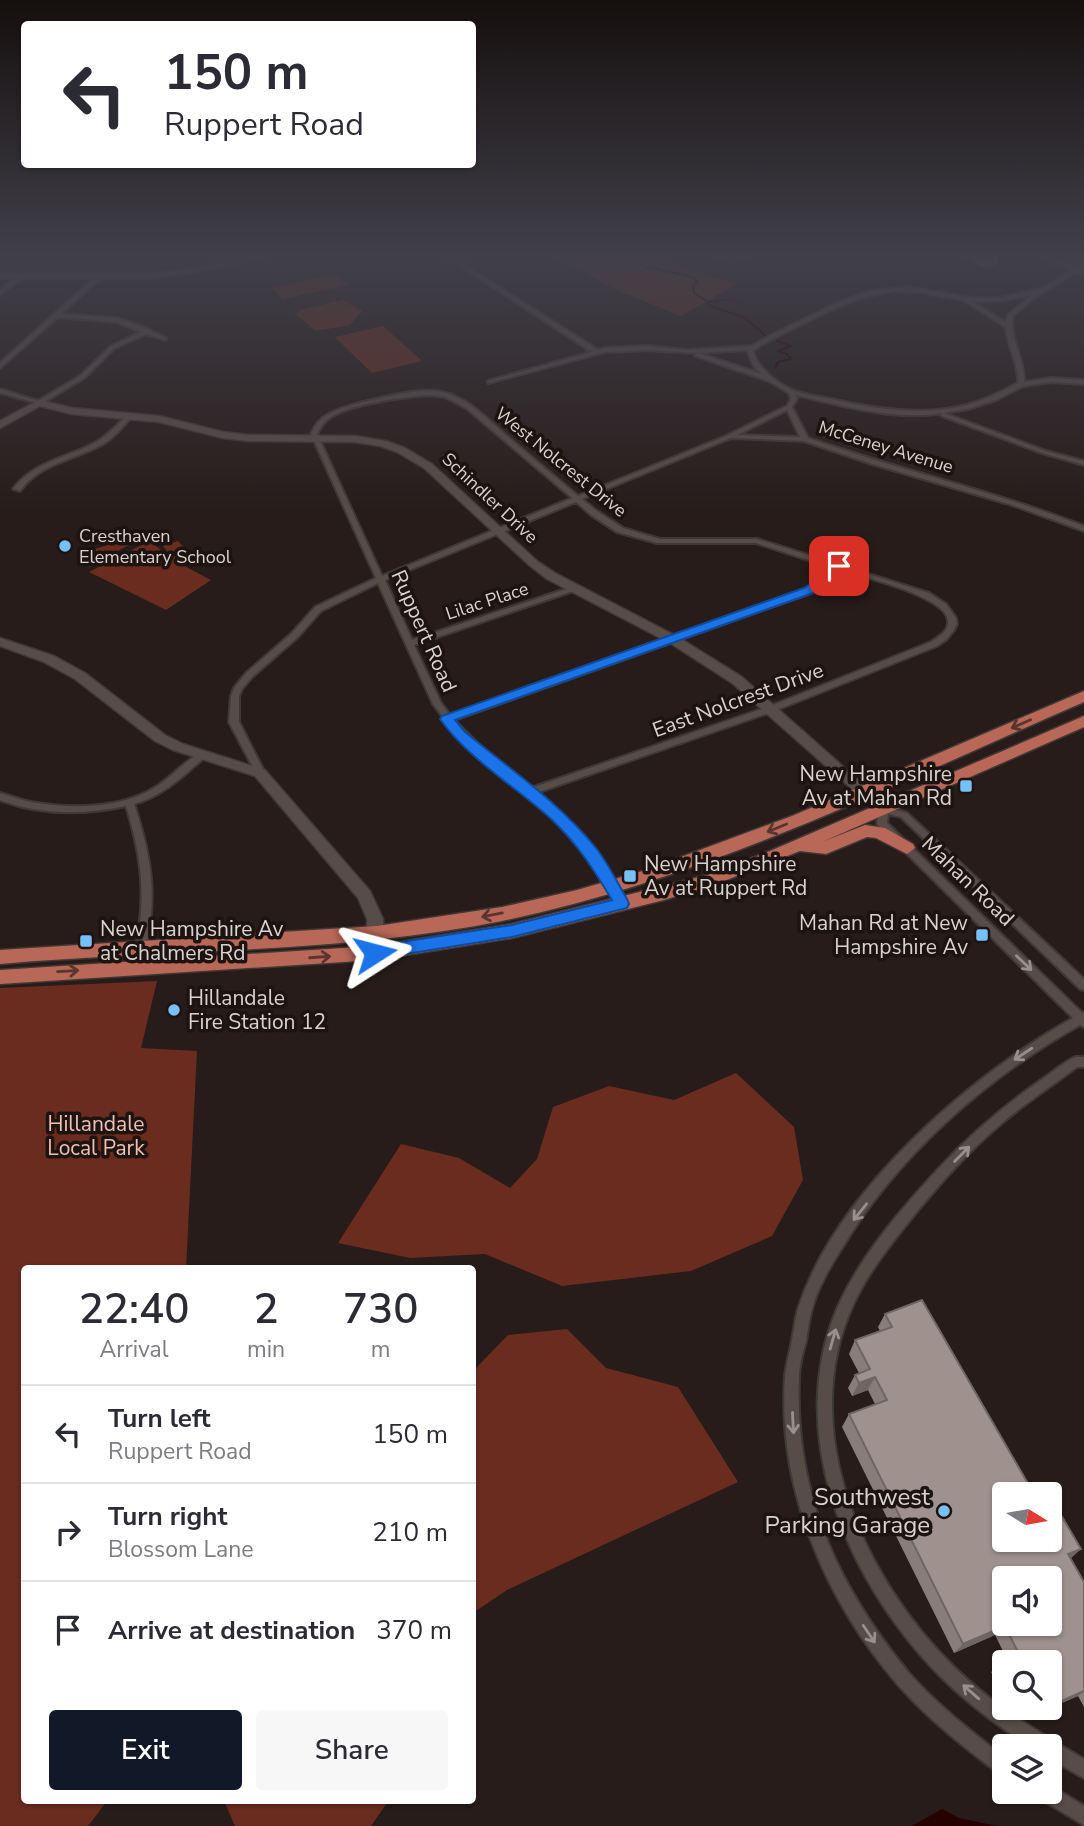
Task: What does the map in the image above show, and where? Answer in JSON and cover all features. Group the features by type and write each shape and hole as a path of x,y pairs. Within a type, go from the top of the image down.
{"main road":[{"path":"0,957 376,933 503,914 612,887 734,846 1084,696"},
{"path":"0,977 375,953 512,931 713,879 799,846 1084,721"},
{"path":"799,846 826,848 865,831 879,832 909,850"}],"street":[{"path":"0,366 28,341"},
{"path":"0,425 82,377 113,347 126,341"},
{"path":"580,341 595,351"},
{"path":"766,341 750,351 751,358 769,379"},
{"path":"1013,341 1023,370 1021,384"},
{"path":"490,382 595,351 646,348 688,352 754,348"},
{"path":"688,352 769,379 792,392 867,409 938,413 988,403 1021,384 1051,380 1084,382"},
{"name":"Schindler Drive","path":"0,391 72,411 159,419 223,435 365,440 408,453 428,466 533,563 575,589 674,640 737,680 884,809"},
{"path":"375,953 375,919 365,895 260,773 234,722 235,696 239,688 295,635 318,609 381,579 728,437 789,407 794,398 792,392"},
{"name":"West Nolcrest Drive","path":"317,438 314,434 317,427 332,414 420,394 447,394 468,407 611,525 640,536 682,542 757,541 926,595 947,609 952,616 952,628"},
{"name":"McCeney Avenue","path":"789,407 805,439 1020,504 1084,529"},
{"path":"938,413 1044,452 1084,463"},
{"path":"18,489 22,480 37,470 112,435 129,416"},
{"path":"728,437 805,439"},
{"name":"Ruppert Road","path":"317,438 437,704 461,736 529,792 580,839 593,855 621,904"},
{"path":"447,719 808,591 820,585 839,566"},
{"name":"Lilac Place","path":"410,644 575,589"},
{"name":"East Nolcrest Drive","path":"529,792 771,709 934,644 949,634 952,628"},
{"path":"0,642 60,664 80,676 160,738 202,755 260,773"},
{"path":"0,796 30,805 65,808 129,802 142,799 170,783 202,755"},
{"path":"129,802 140,833 150,887 137,968"},
{"name":"Mahan Road","path":"1083,1019 882,824 884,809 904,816 1084,986"},
{"path":"909,850 933,843"},
{"path":"992,1757 955,1731 903,1679 870,1636 838,1583 815,1530 798,1470 792,1411 795,1361 804,1310 821,1269 853,1220 891,1173 923,1137 978,1087 1008,1064 1083,1019"},
{"path":"1027,1734 992,1711 950,1675 922,1643 883,1590 854,1537 836,1486 827,1440 825,1392 831,1348 844,1309 856,1286 897,1229 951,1166 995,1122 1075,1062 1084,1062"},
{"path":"1062,1756 1084,1769"},
{"path":"1062,1802 1084,1816"}],"green space":[{"path":"339,341 400,341 422,361 372,373"},
{"path":"141,535 143,537 89,567 78,554"},
{"path":"149,541 173,559 163,546 178,541 189,553 173,560 211,580 166,610 89,572"},
{"name":"Hillandale Local Park","path":"157,981 141,1048 197,1051 186,1265 21,1265 21,1804 105,1804 88,1826 0,1826 0,988"},
{"path":"736,1073 794,1127 803,1180 772,1236 691,1271 562,1286 485,1254 410,1258 338,1243 401,1144 459,1158 510,1188 537,1159 553,1107 609,1086 674,1100"},
{"path":"567,1329 606,1368 678,1387 738,1482 507,1590 476,1611 476,1368 508,1335"},
{"path":"225,1804 386,1804 371,1826 235,1826"}],"shaded area":[{"path":"942,1809 959,1818 997,1826 912,1826"}],"building":[{"name":"Southwest Parking Garage","path":"922,1300 1027,1482 992,1482 992,1552 1062,1552 1062,1517 1081,1549 1068,1554 1084,1582 1084,1691 1062,1701 1062,1650 1017,1650 1010,1636 1062,1636 1062,1566 992,1566 992,1632 963,1644 849,1414 887,1400 875,1377 859,1383 855,1375 870,1369 855,1340 892,1327 885,1314"}],"waterway":[{"path":"775,368 778,362 791,359 787,354 778,351 791,346 778,341"}],"place":[{"name":"Cresthaven Elementary School","path":"65,546"},
{"name":"New Hampshire Av at Mahan Rd","path":"966,786"},
{"name":"New Hampshire Av at Ruppert Rd","path":"630,876"},
{"name":"Mahan Rd at New Hampshire Av","path":"982,935"},
{"name":"New Hampshire Av at Chalmers Rd","path":"86,941"},
{"name":"Hillandale Fire Station 12","path":"174,1010"},
{"name":"Southwest Parking Garage","path":"944,1511"}],"route":[{"path":"375,953 512,931 621,904 593,855 580,839 557,816 461,736 447,719 808,591 820,585 839,566"}]}
